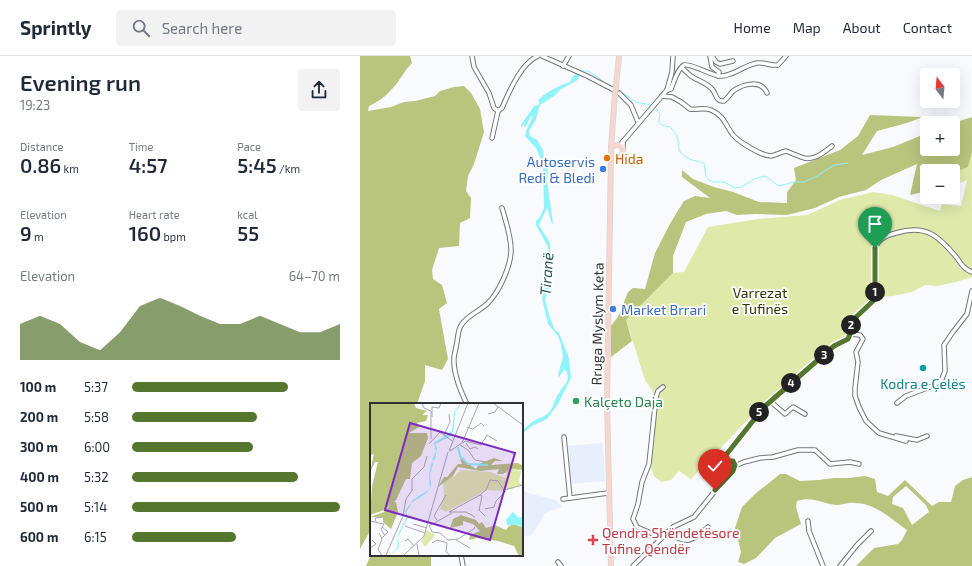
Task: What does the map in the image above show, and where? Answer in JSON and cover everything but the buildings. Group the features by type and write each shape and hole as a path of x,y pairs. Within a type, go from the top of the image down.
{"main road":[{"path":"618,157 611,154 612,126 619,56"},
{"path":"611,164 622,154 620,146 614,137 612,126"},
{"path":"612,147 615,145 620,146"},
{"name":"Rruga Myslym Keta","path":"611,154 607,400 608,493 611,566"}],"street":[{"path":"472,56 474,67 489,94 494,108 498,111"},
{"path":"492,138 498,111 502,108 516,79 533,58 538,56"},
{"path":"542,56 616,91 631,105 638,122"},
{"path":"564,66 568,56"},
{"path":"620,146 638,122 662,97 672,72 673,56"},
{"path":"711,56 720,64 732,61"},
{"path":"711,56 712,67 719,72 718,76"},
{"path":"666,90 671,89 684,65 688,64 718,76 730,74 757,63 778,65 786,56"},
{"path":"682,68 694,78 706,83 720,101 724,101 733,91 747,85 759,85 768,93"},
{"path":"662,97 672,97 690,109 706,108 716,112 724,119 732,135 746,146 767,155 774,155 786,151 802,158 811,159 832,146"},
{"path":"467,403 460,388 455,368 454,356 459,332 465,320 483,308 493,297 501,283 509,262 511,246 508,228 502,208"},
{"path":"735,466 734,462 730,461 715,478 710,479 708,477 710,472 722,460 770,401 834,346 848,339 852,321 874,298 875,248 877,243 885,236 908,230 923,231 932,234 944,242 965,269 972,272"},
{"path":"897,403 906,396 935,385 942,379 945,371 944,345 967,314 972,291"},
{"path":"850,334 860,335 863,339 856,352 858,362 855,388 856,401 866,421 877,432 906,441"},
{"path":"659,540 653,534 637,527 633,519 638,504 642,482 649,464 656,397 658,391 662,387"},
{"path":"770,401 785,414 793,407 805,414"},
{"path":"883,435 918,440 928,436"},
{"path":"564,437 570,498"},
{"path":"633,566 666,532 676,524 694,517 735,466 744,462 798,450 818,451 830,464 850,462 859,464"},
{"path":"563,499 608,493"},
{"path":"808,520 809,531 823,566"},
{"path":"666,532 679,540 688,541 695,538 708,527"},
{"path":"840,566 856,545 871,531"},
{"path":"461,556 463,566"},
{"path":"558,562 561,566"}],"shaded area":[{"path":"603,443 605,481 569,484 566,446"},
{"path":"525,491 527,493 556,500 562,507 545,513 532,535 523,537 523,492"}],"green space":[{"path":"360,56 410,56 412,63 399,81 383,98 369,106 368,111 435,96 440,91 464,86 471,93 480,109 484,132 474,164 468,176 466,191 471,198 470,218 460,223 459,246 439,248 432,270 433,279 442,285 447,303 439,309 448,359 442,370 425,365 425,381 417,403 370,403 370,531 360,549"},
{"path":"870,115 920,117 907,123 877,131 862,155 893,147 920,136 920,156 960,156 960,121 972,117 972,152 968,167 960,170 960,164 920,164 920,193 910,195 917,164 881,180 866,190 839,197 815,208 787,215 737,215 726,211 706,214 686,222 673,256 673,273 626,320 632,341 611,357 610,327 618,317 628,292 633,288 645,289 655,253 684,201 695,196 710,198 682,177 682,170 693,179 759,202 787,203 787,192 796,180 794,168 840,150 858,136"},
{"name":"Varrezat e Tufinës","path":"972,152 972,271 962,262 947,243 930,231 920,229 901,230 872,240 874,295 871,301 849,321 846,338 827,348 826,352 810,361 761,406 691,479 679,471 671,480 662,482 655,477 653,474 651,458 657,390 655,395 645,380 626,320 673,273 684,272 708,227 758,219 807,215 840,200 873,192 892,195 940,211 942,204 961,206 967,180 960,183 960,170 968,167"},
{"path":"915,231 929,235 938,240 961,269 972,275 972,277 937,286 925,285 912,292 893,296 877,297 877,249 884,239 902,233"},
{"path":"780,474 786,474 800,481 865,476 875,479 877,492 888,496 905,480 932,506 939,502 951,502 955,486 963,480 972,477 972,566 856,566 874,548 898,544 902,540 907,530 882,512 869,506 853,503 837,505 808,499 797,501 796,507 801,524 775,538 756,558 744,564 738,562 741,552 735,528 742,507 755,494","holes":["906,486 926,505 929,512 912,525 903,508 892,504 893,497"]},
{"path":"371,556 431,556 431,566 366,566"}],"water":[{"name":"Tiranë","path":"576,73 581,75 576,81 561,89 554,96 540,105 536,119 529,131 530,136 537,140 543,150 548,172 547,181 553,223 552,224 547,208 539,225 550,243 550,261 547,280 549,287 545,300 550,318 555,330 559,333 569,358 571,378 558,404 547,419 532,426 523,433 523,430 532,422 544,416 551,410 556,397 568,378 566,370 564,370 559,377 558,375 563,357 561,344 558,336 548,324 542,298 545,287 546,265 549,256 548,247 536,225 536,221 540,217 544,208 543,164 536,148 525,136 533,116 531,116 525,128 524,124 521,128 521,125 534,106 538,105 540,98 552,90 570,82"}],"waterway":[{"path":"583,71 588,71 603,81"},
{"path":"623,93 636,102 651,105"},
{"path":"655,107 660,114 659,123 670,127 674,131 678,139 679,150 686,157 704,163 706,176 713,182 724,182 735,188 742,187 754,179 765,176 779,186 794,182 804,182 834,165 848,163"}],"place":[{"name":"Hida","path":"607,158"},
{"name":"Autoservis Redi & Bledi","path":"603,169"},
{"name":"Market Brrari","path":"613,309"},
{"name":"Kodra e Çelës","path":"923,368"},
{"name":"Kalçeto Daja","path":"576,401"},
{"name":"Qendra Shëndetësore Tufine Qendër","path":"593,540"}],"route":[{"path":"715,490 733,471 735,466 734,462 728,462 714,479 710,479 708,474 726,455 758,414 834,346 848,339 852,321 873,301 875,295 875,248"}]}
